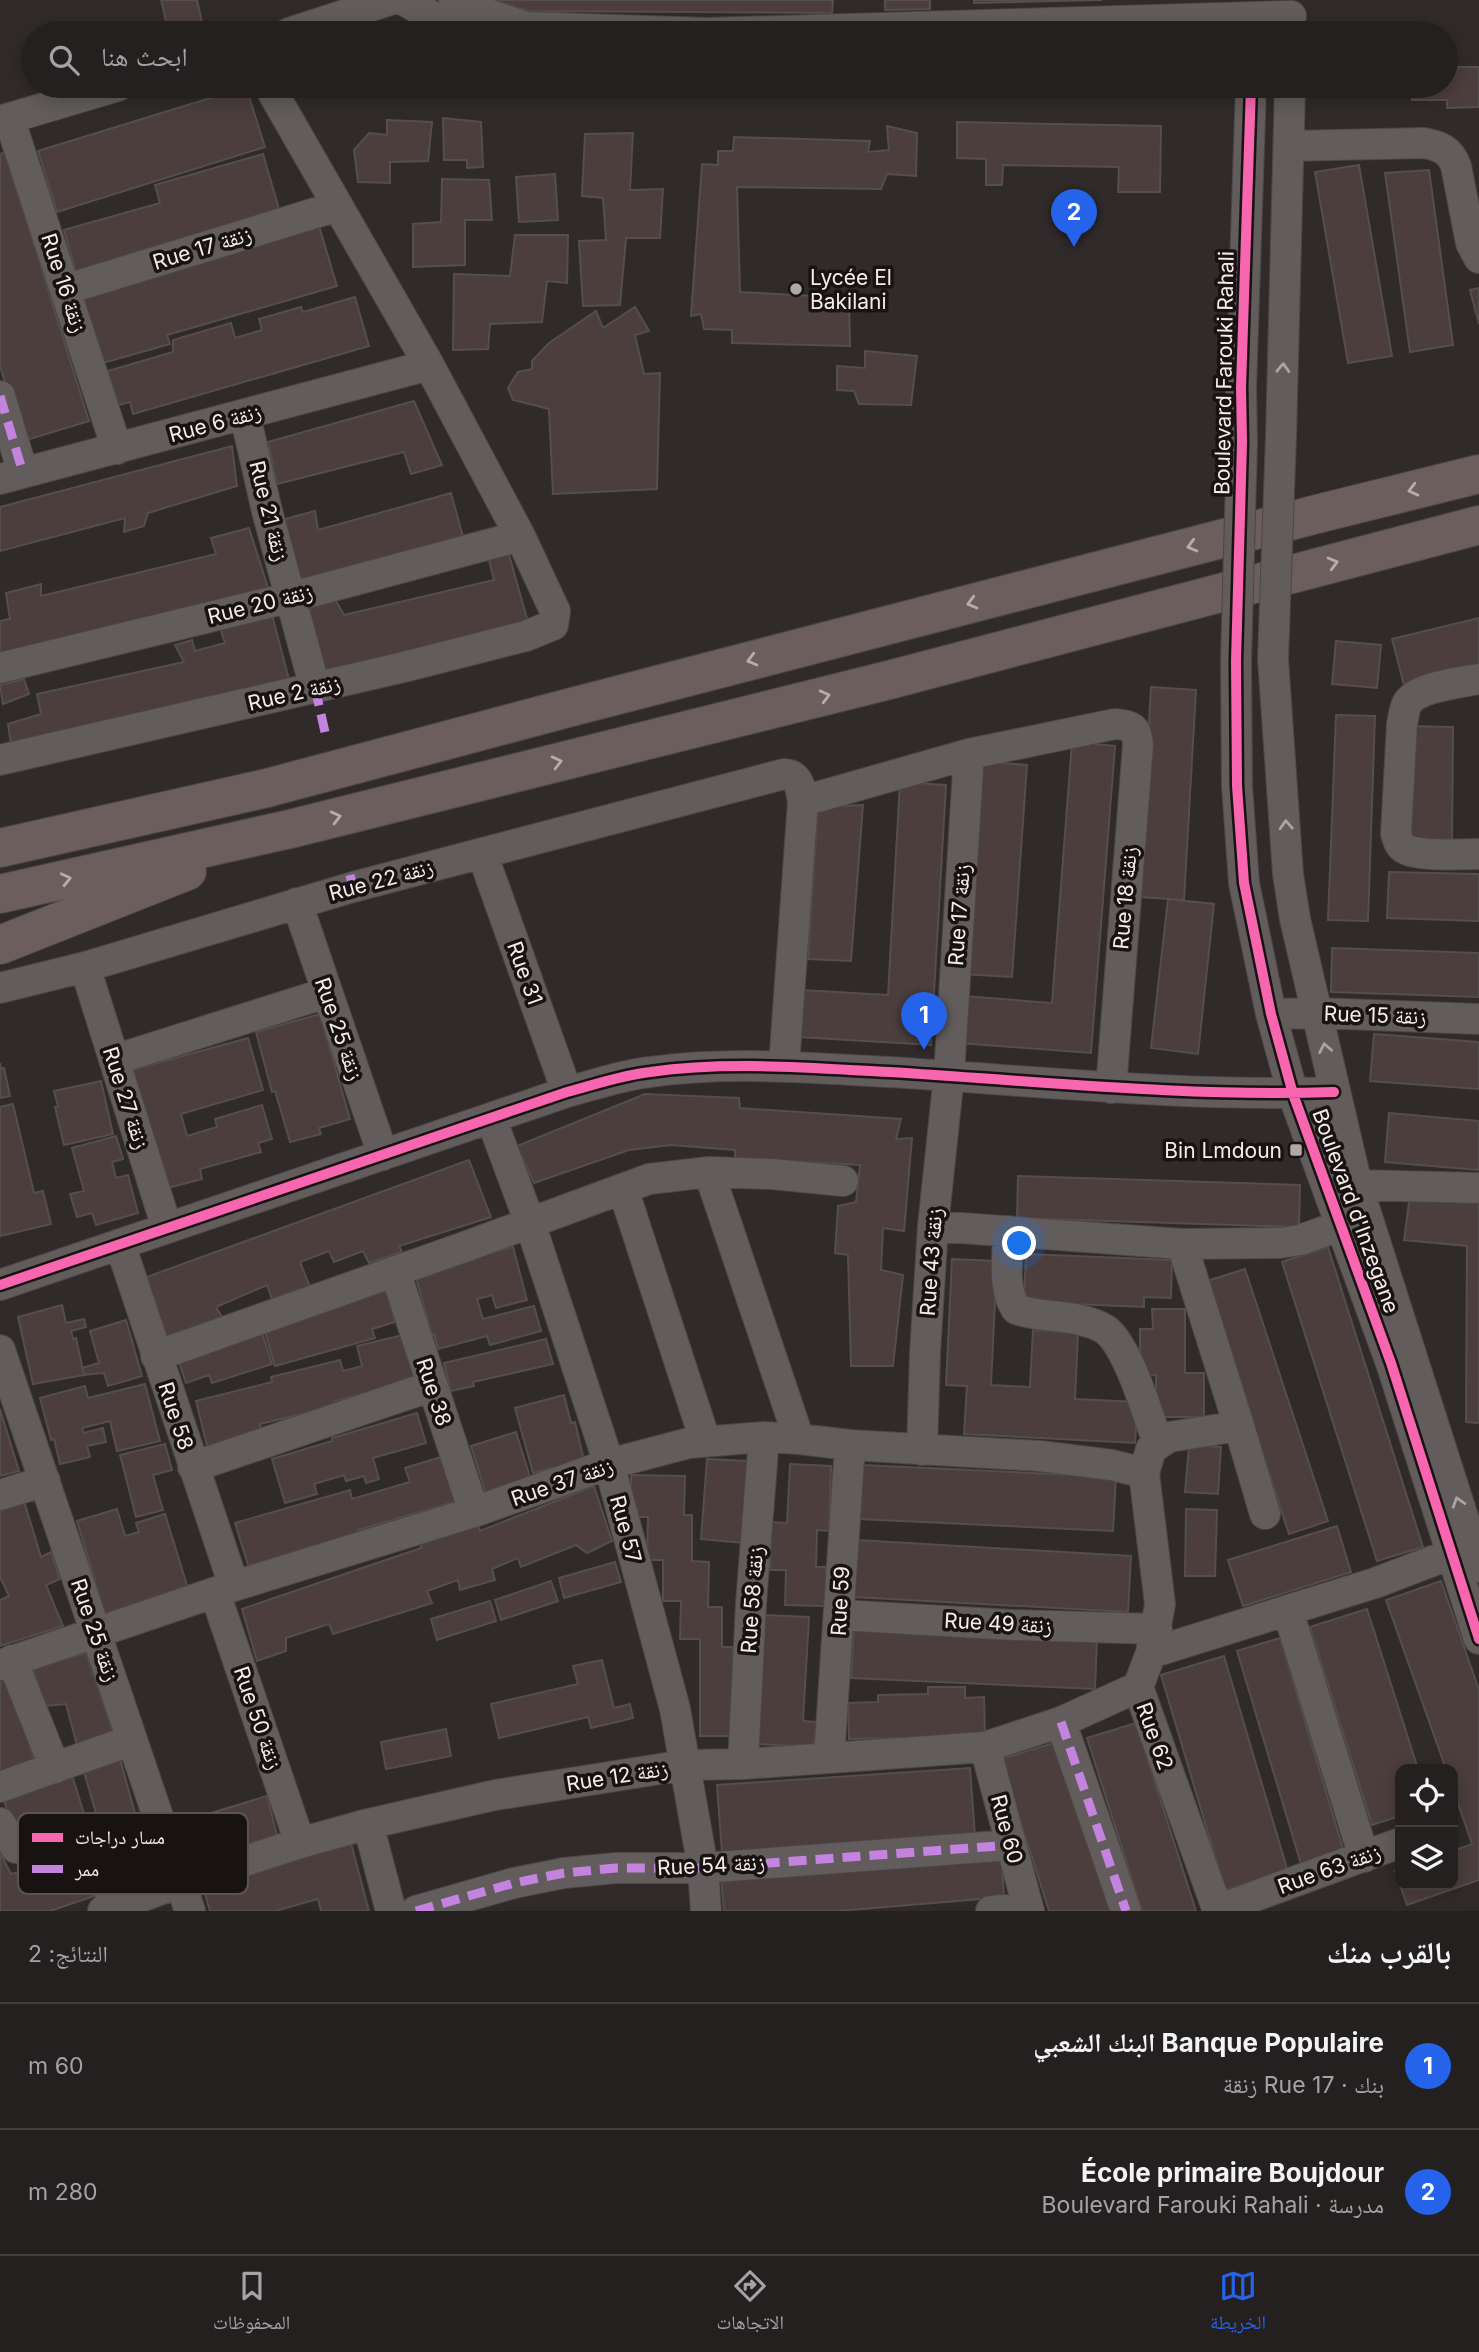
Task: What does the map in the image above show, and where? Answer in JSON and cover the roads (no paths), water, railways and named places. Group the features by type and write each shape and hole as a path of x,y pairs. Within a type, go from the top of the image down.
{"highway":[{"path":"0,848 267,788 581,704 1479,474"},
{"path":"0,894 290,829 889,680 1479,525"},
{"path":"0,823 267,788"},
{"path":"0,945 290,829"}],"street":[{"path":"326,21 390,0"},
{"path":"403,0 441,21"},
{"path":"454,0 509,21"},
{"path":"915,21 1291,16"},
{"path":"5,120 78,98"},
{"path":"276,98 429,365 520,536"},
{"name":"Boulevard Farouki Rahali","path":"1236,661 1241,387 1251,98"},
{"path":"1290,98 1289,146 1424,143 1446,150 1452,155 1456,166 1475,250"},
{"name":"Rue 16 زنقة","path":"5,120 66,289 117,449"},
{"name":"Boulevard d'Inzegane","path":"1289,146 1273,659 1290,885 1295,919 1357,1185 1479,1567"},
{"name":"Rue 17 زنقة","path":"66,289 338,206"},
{"name":"Rue 6 زنقة","path":"11,476 429,365"},
{"path":"0,396 11,476"},
{"name":"Rue 21 زنقة","path":"245,415 267,511 315,688"},
{"name":"Rue 2 زنقة","path":"0,761 315,688 544,630 553,625 555,611 520,536"},
{"name":"Rue 20 زنقة","path":"0,668 292,597 520,536"},
{"name":"Boulevard d'Inzegane","path":"1236,661 1237,786 1244,883 1271,1014 1293,1094 1399,1388 1479,1639"},
{"path":"1479,679 1430,689 1414,695 1406,706 1402,724 1396,818 1398,842 1404,848 1421,853 1479,854"},
{"name":"Rue 18 زنقة","path":"969,754 1115,724 1130,727 1137,735 1111,1088"},
{"path":"784,1066 803,801 969,754"},
{"name":"Rue 17 زنقة","path":"949,1076 969,754"},
{"name":"Rue 22 زنقة","path":"0,988 85,967 297,903 764,777 784,774 794,776 799,783 803,801"},
{"name":"Rue 31","path":"482,853 567,1092"},
{"name":"Rue 25 زنقة","path":"297,903 383,1155"},
{"name":"Rue 27 زنقة","path":"85,967 167,1228"},
{"path":"114,1060 326,993"},
{"name":"Rue 15 زنقة","path":"1271,1014 1318,1013 1479,1019"},
{"path":"0,1285 567,1092 647,1072 700,1067 784,1066 1111,1088 1293,1094 1334,1092"},
{"name":"Rue 43 زنقة","path":"922,1450 933,1226 949,1076"},
{"name":"Rue 57","path":"491,1118 530,1223 609,1465 674,1709 703,1868 706,1911"},
{"path":"709,1172 799,1439"},
{"path":"156,1356 649,1179 709,1172 772,1174 843,1181"},
{"path":"1357,1185 1479,1188"},
{"path":"623,1189 705,1440"},
{"path":"933,1226 1182,1244 1280,1244 1342,1226"},
{"path":"1008,1231 1009,1294 1016,1309 1030,1315 1078,1320 1107,1331 1130,1368 1158,1443"},
{"name":"Rue 58","path":"120,1244 193,1467 225,1590"},
{"path":"1182,1244 1265,1514"},
{"name":"Rue 38","path":"394,1271 474,1512"},
{"name":"Rue 25 زنقة","path":"0,1350 157,1813"},
{"path":"193,1467 432,1386"},
{"path":"1144,1473 1151,1449 1170,1437 1240,1426"},
{"name":"Rue 37 زنقة","path":"6,1663 225,1590 474,1512 609,1465 705,1440 764,1437 922,1450 1040,1456 1112,1465 1144,1473"},
{"name":"Rue 58 زنقة","path":"743,1764 751,1604 764,1437"},
{"name":"Rue 59","path":"829,1758 850,1445"},
{"name":"Rue 62","path":"1144,1473 1160,1604 1154,1641 1138,1687 1218,1910"},
{"path":"0,1495 44,1480"},
{"name":"Rue 49 زنقة","path":"839,1615 1013,1625 1154,1641 1289,1611 1375,1583 1451,1554"},
{"name":"Rue 50 زنقة","path":"225,1590 300,1843"},
{"path":"1289,1611 1364,1857"},
{"path":"6,1663 55,1768"},
{"name":"Rue 12 زنقة","path":"248,1860 368,1824 495,1795 685,1765 743,1764 985,1747 1061,1722 1138,1687"},
{"path":"1061,1722 1126,1911"},
{"path":"0,1787 132,1740"},
{"name":"Rue 60","path":"985,1747 1029,1909"},
{"path":"0,1823 18,1848"},
{"path":"368,1824 391,1911"},
{"name":"Rue 54 زنقة","path":"416,1911 514,1882 564,1873 616,1868 703,1868 1011,1845"},
{"name":"Rue 63 زنقة","path":"1218,1910 1395,1845"},
{"name":"Rue 12 زنقة","path":"109,1909 149,1894"},
{"name":"Rue 25 زنقة","path":"185,1894 190,1911"},
{"path":"991,1911 1029,1909"}],"place":[{"name":"École primaire Boujdour","path":"1074,247"},
{"name":"Lycée El Bakilani","path":"796,289"},
{"name":"Banque Populaire البنك الشعبي","path":"924,1050"},
{"name":"Bin Lmdoun","path":"1296,1150"}]}
